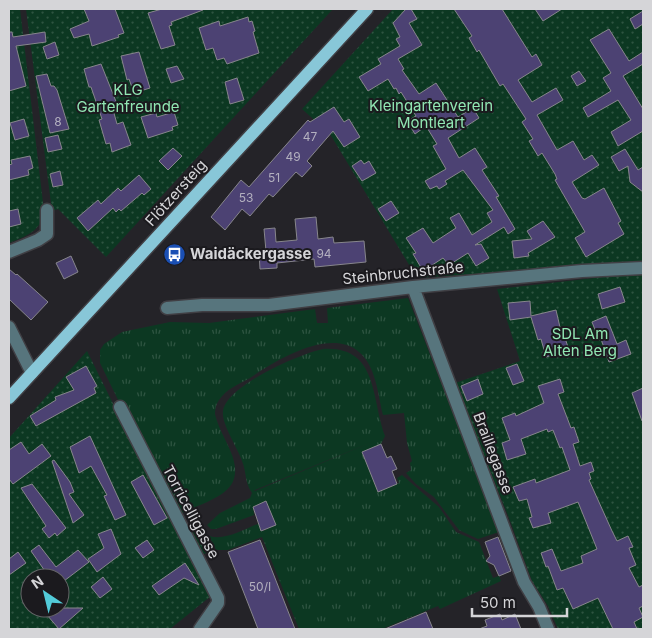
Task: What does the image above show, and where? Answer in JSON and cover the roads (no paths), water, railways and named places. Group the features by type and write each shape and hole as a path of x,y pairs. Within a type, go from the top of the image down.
{"main road":[{"name":"Flötzersteig","path":"9,398 367,9"}],"street":[{"path":"9,252 38,240 47,234 47,210"},
{"name":"Steinbruchstraße","path":"167,308 202,305 269,305 413,287 582,271 643,268"},
{"name":"Braillegasse","path":"413,287 524,582 539,607 548,629"},
{"path":"9,327 32,373"},
{"name":"Torricelligasse","path":"120,408 218,598 218,603 200,629"}],"place":[{"name":"Waidäckergasse","path":"174,254"}],"park label":[{"name":"KLG Gartenfreunde","path":"128,98"},
{"name":"Kleingartenverein Montleart","path":"431,114"},
{"name":"SDL Am Alten Berg","path":"580,342"}]}
